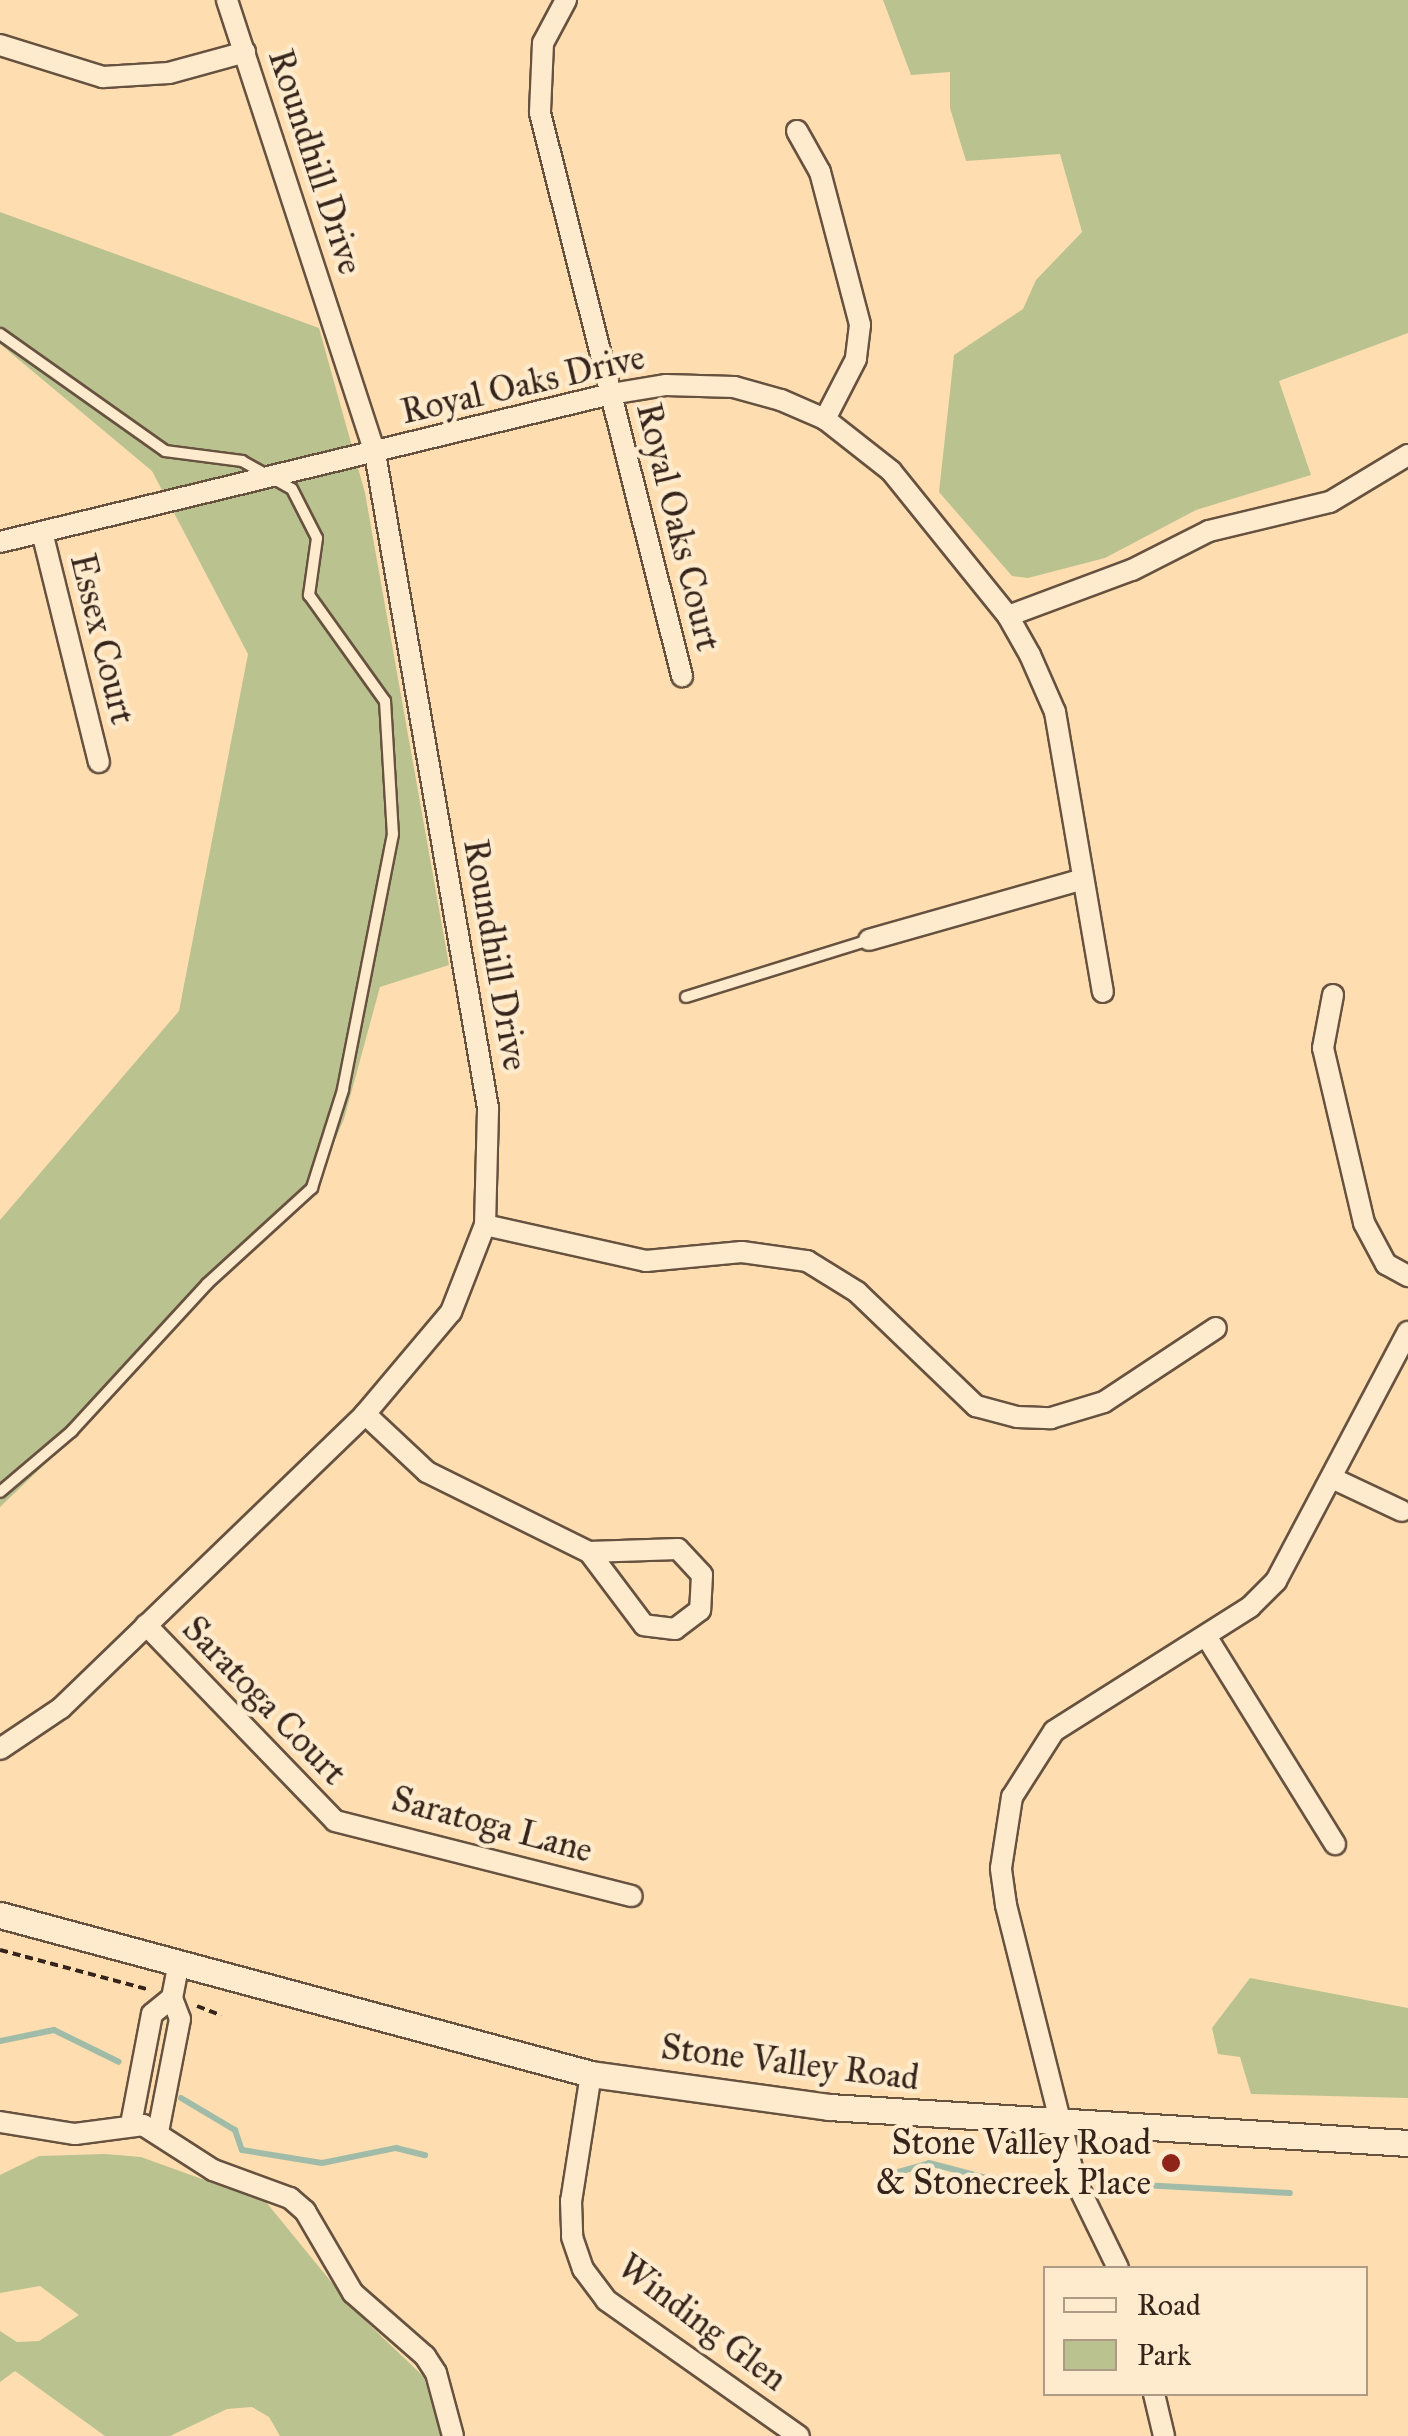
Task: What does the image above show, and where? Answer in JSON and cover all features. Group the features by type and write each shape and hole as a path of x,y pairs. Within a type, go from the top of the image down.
{"street":[{"name":"Roundhill Drive","path":"0,1749 61,1708 365,1414 451,1312 485,1224 488,1108 376,453 228,0"},
{"name":"Royal Oaks Court","path":"566,0 543,44 540,113 682,676"},
{"path":"0,45 103,77 169,72 245,52"},
{"path":"797,131 820,172 860,325 856,359 825,419"},
{"name":"Royal Oaks Drive","path":"0,542 611,394 666,385 734,387 825,419 891,470 1008,616 1054,712 1080,880 1103,992"},
{"path":"1008,616 1132,570 1209,531 1353,492 1408,455"},
{"name":"Essex Court","path":"42,532 99,762"},
{"path":"869,940 1080,880"},
{"path":"1332,995 1323,1048 1364,1223 1386,1264 1408,1276"},
{"path":"485,1224 646,1261 742,1252 807,1261 857,1292 976,1406 1017,1417 1051,1418 1104,1402 1216,1328"},
{"path":"1117,2266 1086,2214 1004,1886 1003,1832 1012,1798 1054,1730 1206,1636 1276,1581 1334,1479 1408,1332"},
{"path":"365,1414 427,1472 589,1552 644,1624 675,1630 700,1610 702,1575 678,1550 589,1552"},
{"path":"1334,1479 1405,1510"},
{"name":"Saratoga Court","path":"146,1625 335,1822"},
{"path":"1206,1636 1335,1844"},
{"name":"Saratoga Lane","path":"335,1822 632,1896"},
{"name":"Stone Valley Road","path":"0,1915 178,1966 591,2074 829,2107 1062,2126 1408,2143"},
{"name":"Stone Valley Road","path":"0,1929 178,1966"},
{"path":"144,2127 180,2019 172,1998 178,1966"},
{"path":"144,2127 152,2014 172,1998"},
{"name":"Winding Glen","path":"591,2074 572,2201 572,2237 583,2269 606,2300 800,2436"},
{"path":"0,2122 75,2134 144,2127 194,2160 272,2188 305,2211 353,2294 425,2356 454,2436"},
{"path":"1154,2396 1164,2436"}],"lane":[{"path":"0,334 165,450 242,461 292,489 312,519 317,538 310,595 384,701 390,863 335,1123 312,1188 208,1284 72,1432 0,1492"},
{"path":"686,997 869,940"}],"path":[{"path":"0,1950 220,2014"}],"green space":[{"path":"883,0 1408,0 1408,333 1279,381 1311,475 1196,510 1105,558 1028,578 1012,576 939,492 954,355 1023,309 1036,280 1082,232 1060,154 966,161 950,108 950,72 911,75"},
{"path":"0,212 319,328 365,493 449,965 380,987 344,1119 310,1198 187,1308 88,1423 0,1507 0,1220 179,1011 248,654 152,471 0,344"},
{"path":"1250,1978 1408,2008 1408,2098 1251,2094 1240,2057 1218,2054 1212,2028"},
{"path":"39,2156 141,2157 266,2202 355,2311 424,2377 441,2436 280,2436 269,2417 252,2407 227,2409 170,2436 105,2436 15,2371 0,2382 0,2331 17,2342 39,2341 79,2315 40,2286 0,2293 0,2175"}],"waterway":[{"path":"0,2041 54,2030 119,2062"},
{"path":"181,2098 235,2130 242,2150 322,2163 396,2148 425,2155"},
{"path":"895,2173 929,2163 998,2181 1038,2183"},
{"path":"1105,2183 1290,2193"}],"place":[{"name":"Stone Valley Road & Stonecreek Place","path":"1171,2163"}]}
